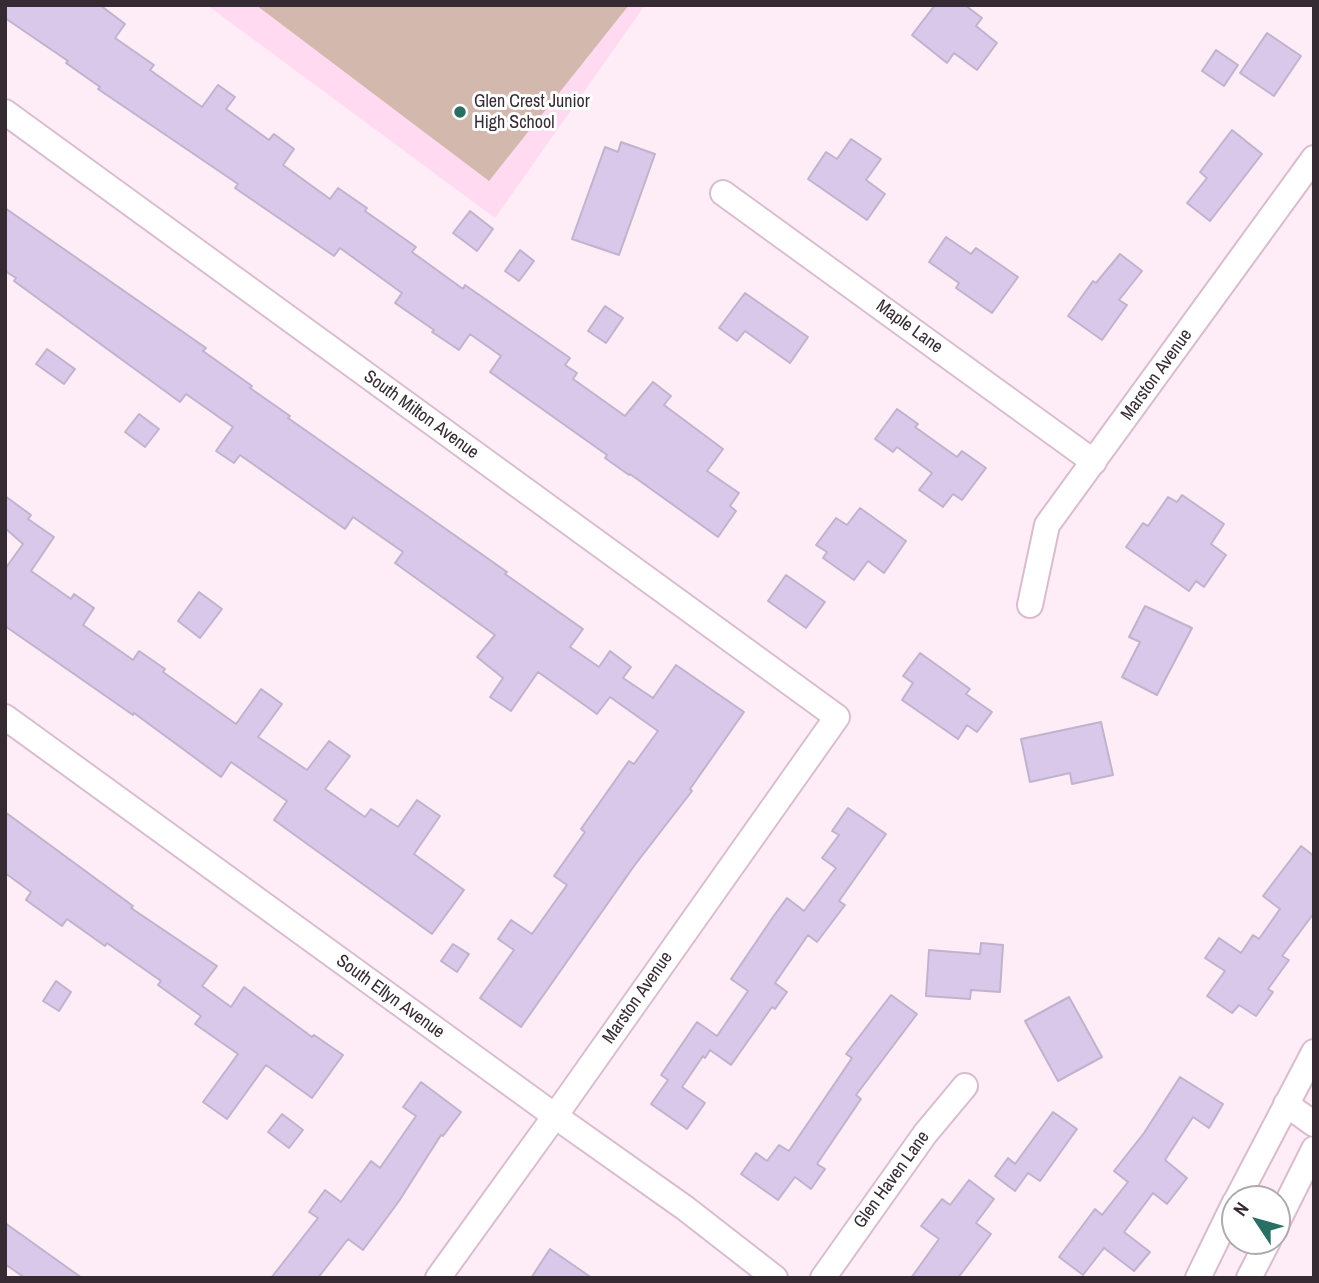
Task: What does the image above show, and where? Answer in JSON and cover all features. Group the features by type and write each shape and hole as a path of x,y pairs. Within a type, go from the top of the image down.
{"street":[{"name":"South Milton Avenue","path":"5,112 837,717"},
{"name":"Marston Avenue","path":"1030,605 1047,526 1314,158"},
{"name":"Maple Lane","path":"723,193 1094,462"},
{"name":"South Ellyn Avenue","path":"5,716 685,1208 775,1278"},
{"name":"Marston Avenue","path":"438,1278 837,717"},
{"path":"1244,1185 1314,1052"},
{"name":"Glen Haven Lane","path":"823,1278 925,1134 965,1086"},
{"path":"1286,1104 1314,1124"},
{"path":"1291,1195 1314,1149"},
{"path":"1198,1278 1221,1231"},
{"path":"1249,1278 1261,1255"}],"shaded area":[{"name":"Glen Crest Junior High School","path":"207,5 645,5 495,218"},
{"name":"Glen Crest Junior High School","path":"256,5 629,5 489,181"}],"building":[{"path":"5,5 100,5 125,24 115,38 154,65 150,70 202,107 218,85 235,97 226,109 269,140 274,134 294,149 283,165 330,199 338,188 367,208 365,211 416,247 412,252 463,289 465,285 570,358 565,365 577,373 573,379 625,416 653,382 671,396 664,405 723,449 707,471 739,493 730,506 736,511 718,537 605,458 607,455 490,372 501,356 470,334 459,350 432,332 434,330 395,303 402,293 340,248 334,256 235,188 238,184 98,89 100,87 66,63 68,61 5,18"},
{"path":"935,5 965,5 982,18 976,26 997,43 977,70 954,53 947,63 912,35"},
{"path":"1267,33 1301,56 1274,96 1240,73"},
{"path":"1216,50 1238,65 1224,86 1202,71"},
{"path":"1232,130 1262,154 1210,221 1187,203 1207,178 1200,172"},
{"path":"851,139 881,159 866,180 885,194 867,220 808,179 826,152 837,159"},
{"path":"621,142 655,154 619,255 572,239 605,147 618,152"},
{"path":"5,208 206,348 203,351 252,386 250,388 290,416 288,418 507,572 505,574 583,629 570,647 599,667 610,651 631,667 623,678 653,698 676,665 744,712 690,789 692,791 634,866 521,1027 480,998 514,950 498,939 511,920 532,934 567,885 554,876 585,832 581,829 629,761 634,764 658,731 610,697 597,714 538,672 511,711 490,697 503,678 477,657 495,635 395,563 403,552 353,517 345,529 240,455 234,463 216,451 233,427 186,394 180,402 14,281 16,278 5,271"},
{"path":"470,211 493,229 477,251 453,233"},
{"path":"946,237 971,254 976,248 1018,277 992,313 956,288 959,283 929,262"},
{"path":"520,250 534,261 519,281 505,271"},
{"path":"1120,254 1142,271 1119,300 1127,305 1102,340 1068,316 1093,281 1096,283"},
{"path":"745,293 808,337 790,363 745,331 737,341 719,328"},
{"path":"605,306 623,318 606,343 588,331"},
{"path":"47,349 75,369 64,384 36,364"},
{"path":"897,409 918,424 915,427 957,457 962,451 986,468 962,500 953,494 943,507 919,490 932,473 897,447 893,452 875,439"},
{"path":"139,414 159,429 145,447 125,432"},
{"path":"1182,495 1224,524 1211,544 1226,555 1204,587 1196,581 1189,591 1126,547 1143,523 1148,526 1168,497 1177,502"},
{"path":"5,496 31,515 28,519 54,537 31,571 71,599 74,594 94,608 83,625 133,660 139,651 165,669 163,672 236,724 261,689 282,704 258,737 307,770 329,741 350,756 325,789 365,817 371,809 398,827 417,800 440,816 414,854 464,890 432,934 274,820 287,801 231,762 221,777 134,713 133,715 5,626 5,569 23,544 5,528"},
{"path":"860,508 906,541 884,573 868,561 854,580 823,558 827,552 816,545 836,518 847,525"},
{"path":"786,575 825,602 806,628 768,601"},
{"path":"199,592 222,609 200,638 178,621"},
{"path":"1145,606 1192,628 1157,695 1122,677 1140,642 1129,637"},
{"path":"920,653 970,689 966,694 992,712 977,732 967,725 958,739 902,700 913,683 903,676"},
{"path":"1101,722 1113,775 1072,784 1070,773 1030,782 1021,739"},
{"path":"848,808 886,834 839,901 845,905 817,942 808,935 775,983 787,992 775,1009 772,1007 731,1065 710,1050 682,1087 705,1103 687,1129 651,1104 668,1080 661,1075 697,1022 717,1036 748,991 731,979 787,898 804,911 836,868 822,858 839,835 832,831"},
{"path":"5,812 133,906 131,908 217,966 202,986 231,1007 244,987 312,1037 314,1035 343,1055 312,1098 266,1065 227,1119 203,1102 238,1054 195,1024 201,1016 158,985 161,981 67,919 62,926 26,900 31,892 5,873"},
{"path":"1301,846 1314,856 1314,913 1282,956 1289,960 1268,989 1273,992 1256,1016 1239,1005 1232,1013 1207,996 1225,971 1205,958 1219,938 1241,953 1253,935 1259,939 1280,909 1263,896"},
{"path":"981,943 1003,945 1000,992 971,990 970,999 926,996 929,950 980,954"},
{"path":"453,944 469,954 457,972 441,961"},
{"path":"56,981 71,992 59,1011 43,1001"},
{"path":"891,995 917,1014 856,1095 861,1099 817,1164 825,1169 811,1189 795,1177 778,1200 741,1174 756,1153 767,1161 779,1145 789,1151 852,1058 846,1054"},
{"path":"1069,997 1102,1057 1058,1081 1025,1021"},
{"path":"1180,1077 1223,1104 1209,1128 1193,1117 1165,1160 1187,1178 1167,1204 1153,1193 1124,1232 1150,1252 1134,1271 1104,1248 1083,1275 1059,1257 1095,1209 1102,1215 1128,1182 1114,1171 1144,1133"},
{"path":"421,1082 461,1112 443,1136 441,1135 399,1201 363,1250 348,1239 318,1278 271,1278 318,1218 309,1212 325,1190 341,1202 371,1161 380,1168 416,1116 403,1107"},
{"path":"1053,1112 1077,1129 1040,1181 1028,1173 1015,1191 995,1176 1008,1158 1015,1164"},
{"path":"282,1114 303,1130 289,1148 268,1132"},
{"path":"969,1180 994,1199 976,1223 991,1234 958,1278 911,1278 939,1239 921,1226 942,1199 950,1205"},
{"path":"5,1223 82,1278 25,1278 5,1264"},
{"path":"550,1249 592,1278 531,1278"}],"place":[{"name":"Glen Crest Junior High School","path":"460,112"}]}
